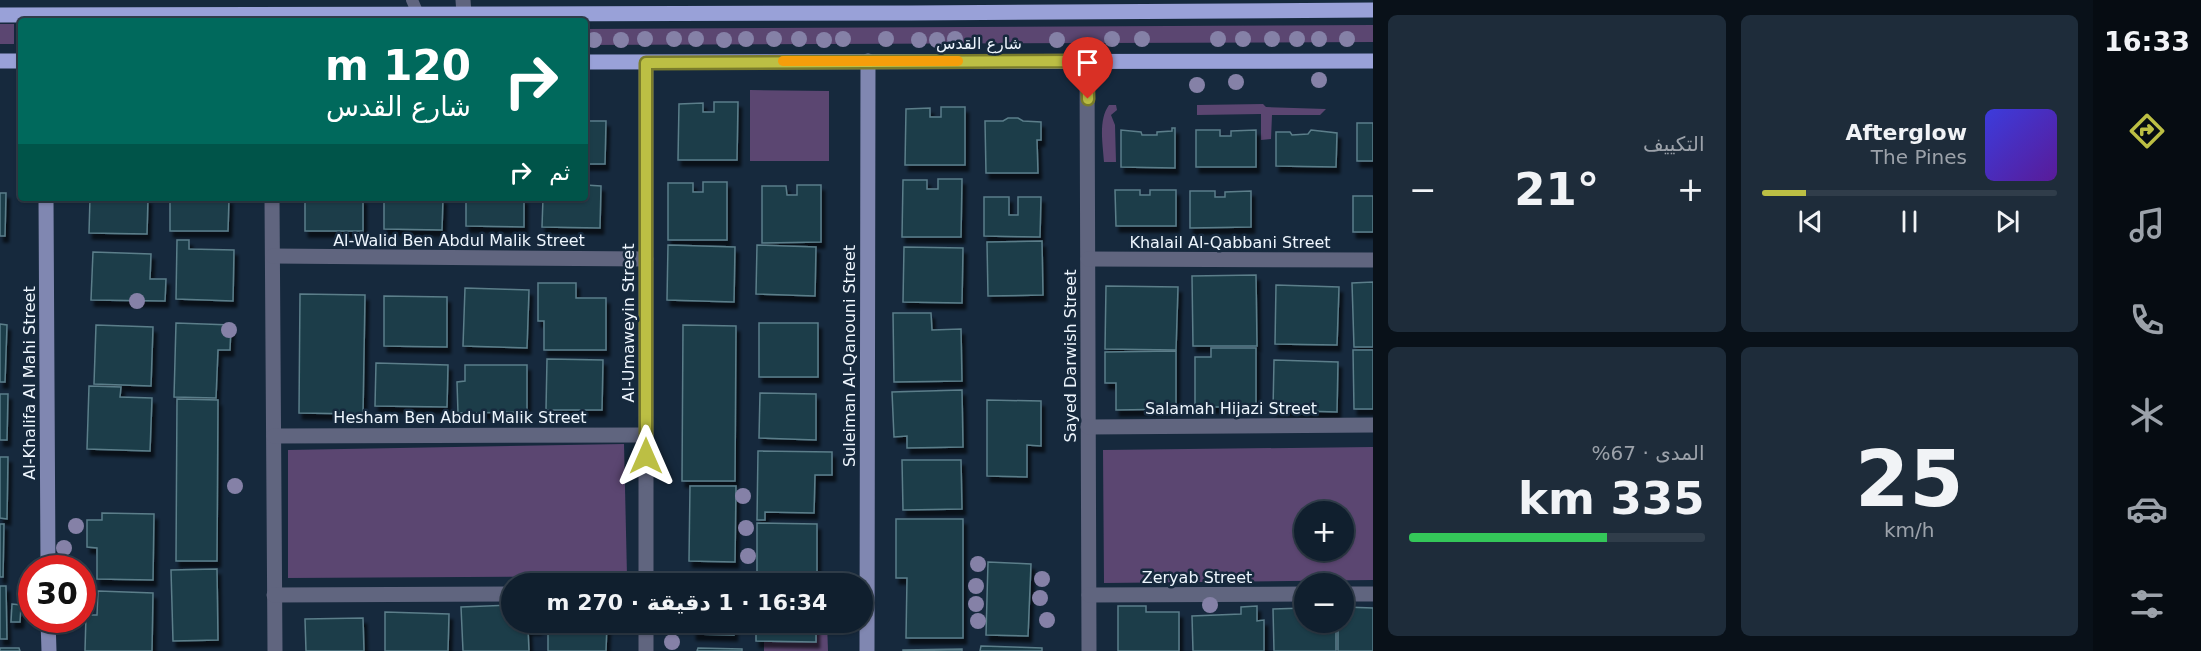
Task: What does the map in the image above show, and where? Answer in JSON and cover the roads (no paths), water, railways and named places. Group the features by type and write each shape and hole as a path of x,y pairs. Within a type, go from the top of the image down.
{"main road":[{"path":"0,15 45,17 415,7 1156,6 1373,10"},
{"path":"0,61 18,61"},
{"name":"شارع القدس","path":"588,62 1373,61"}],"street":[{"name":"Suleiman Al-Qanouni Street","path":"867,651 868,61"},
{"name":"Sayed Darwish Street","path":"1087,61 1089,651"},
{"name":"Al-Umaweyin Street","path":"646,63 646,573"},
{"name":"Al-Khalifa Al Mahi Street","path":"46,201 48,555"},
{"path":"272,201 274,651"},
{"name":"Al-Walid Ben Abdul Malik Street","path":"273,256 646,259"},
{"name":"Khalail Al-Qabbani Street","path":"1088,259 1373,260"},
{"name":"Salamah Hijazi Street","path":"1088,427 1373,425"},
{"name":"Hesham Ben Abdul Malik Street","path":"274,436 646,435"},
{"path":"274,595 501,594"},
{"name":"Zeryab Street","path":"1089,595 1294,594"},
{"path":"1354,594 1373,594"},
{"path":"48,633 49,651"},
{"path":"646,633 646,651"}]}
